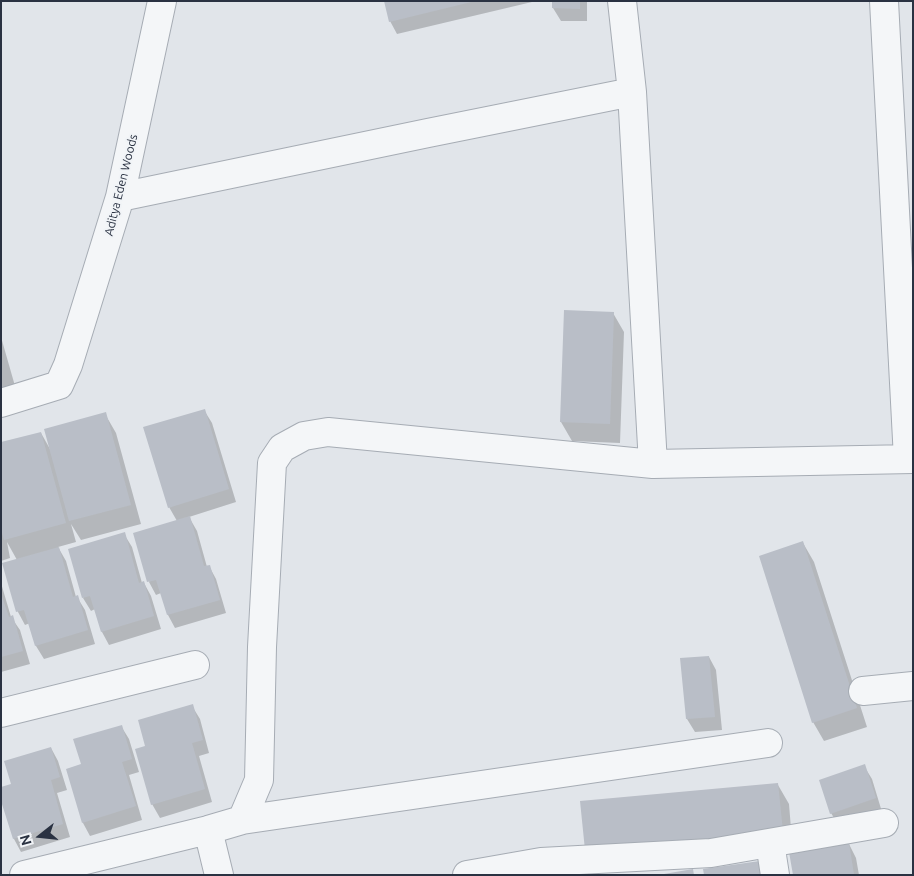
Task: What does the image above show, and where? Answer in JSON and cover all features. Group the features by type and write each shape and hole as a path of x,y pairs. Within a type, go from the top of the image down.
{"street":[{"name":"Aditya Eden Woods","path":"1,403 59,385 68,365 120,197 162,1"},
{"path":"622,1 632,92 653,464"},
{"path":"242,820 259,780 262,647 272,463 282,448 304,436 328,432 653,464 910,459 884,1"},
{"path":"120,197 632,92"},
{"path":"1,713 195,665"},
{"path":"863,691 913,686"},
{"path":"24,875 242,820 768,743"},
{"path":"467,875 542,868 697,864 711,853 884,823"},
{"path":"208,830 218,875"},
{"path":"770,842 775,875"}],"building":[{"path":"384,1 471,1 471,2 389,22"},
{"path":"552,1 580,1 580,9 552,8"},
{"path":"564,310 614,312 610,424 560,422"},
{"path":"205,409 229,489 168,508 143,427"},
{"path":"106,412 131,505 69,521 44,429"},
{"path":"41,432 66,523 4,540 1,529 1,442"},
{"path":"190,516 204,566 210,565 220,600 167,615 156,580 147,582 133,533"},
{"path":"125,532 139,583 144,581 154,616 101,632 90,596 82,598 68,549"},
{"path":"803,541 857,708 812,723 759,556"},
{"path":"59,547 73,597 78,595 88,630 35,646 24,610 16,612 2,563"},
{"path":"1,594 9,617 13,615 23,651 1,657"},
{"path":"709,656 715,717 686,719 680,658"},
{"path":"193,704 203,740 192,743 205,789 151,805 135,749 145,746 138,720"},
{"path":"122,725 132,759 122,762 136,806 82,823 66,769 81,764 73,739"},
{"path":"51,747 60,777 51,780 63,824 13,839 1,801 1,787 11,784 4,761"},
{"path":"865,764 876,798 830,814 819,780"},
{"path":"778,783 783,832 585,850 580,801"},
{"path":"849,843 854,875 793,875 789,852"},
{"path":"767,860 769,875 704,875 703,869"},
{"path":"693,869 694,875 664,875 664,874"}]}
